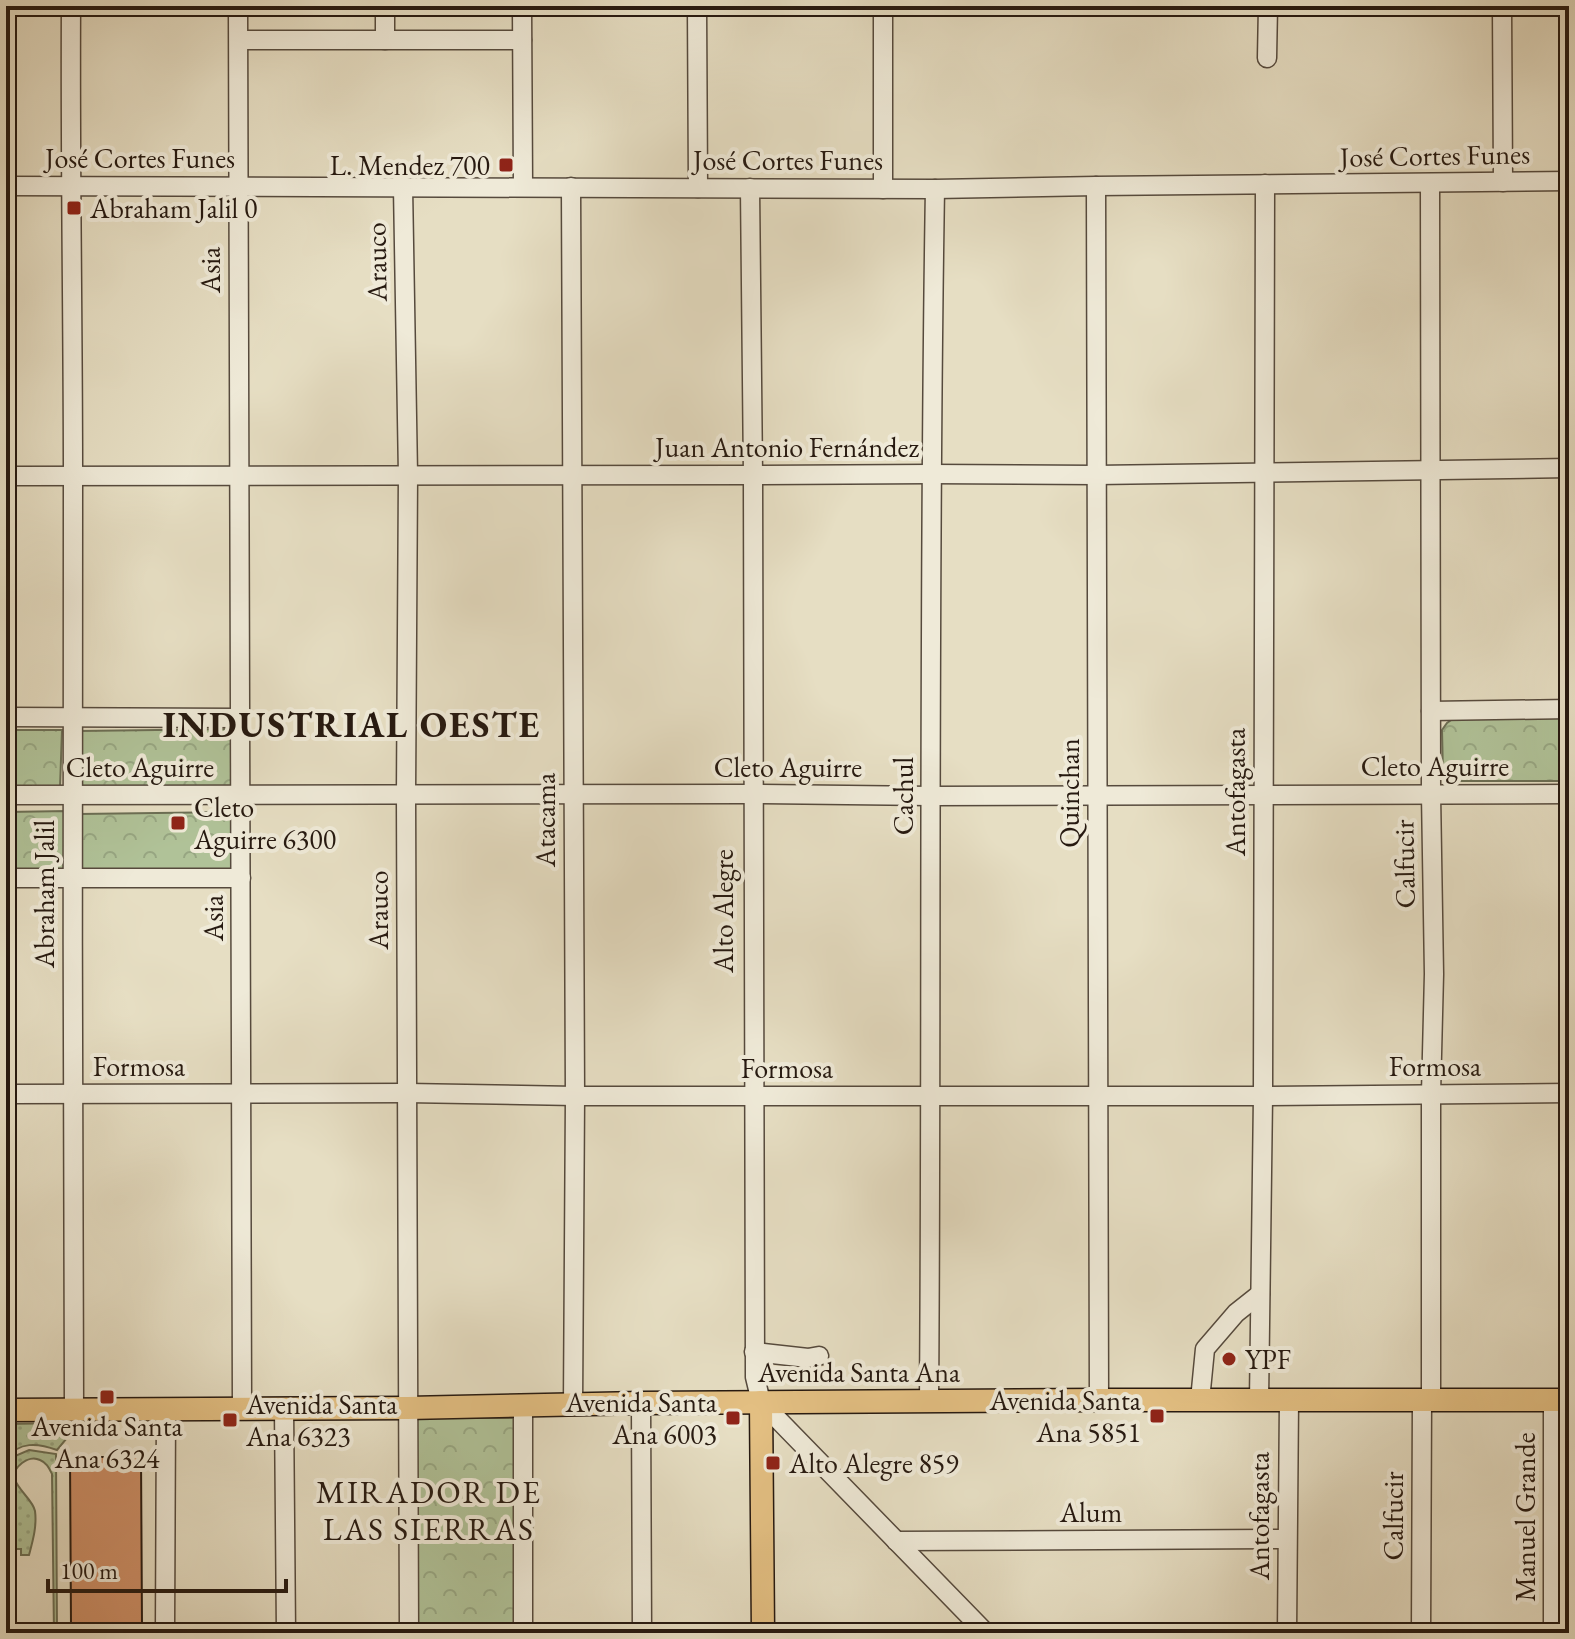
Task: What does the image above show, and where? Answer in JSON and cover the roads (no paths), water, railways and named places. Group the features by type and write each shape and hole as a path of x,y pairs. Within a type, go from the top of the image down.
{"main road":[{"name":"Avenida Santa Ana","path":"6,1410 761,1402 1561,1400"},
{"name":"Alto Alegre","path":"761,1402 763,1633"}],"street":[{"name":"Abraham Jalil","path":"71,6 74,1410"},
{"name":"Asia","path":"238,6 242,1408"},
{"path":"385,6 385,40"},
{"path":"522,6 523,187"},
{"path":"697,6 698,188"},
{"path":"883,6 883,189"},
{"path":"1267,58 1268,6"},
{"path":"1502,6 1503,182"},
{"path":"239,40 522,40"},
{"name":"José Cortes Funes","path":"6,186 935,189 1569,181"},
{"name":"Calfucir","path":"1421,1633 1434,974 1430,183"},
{"name":"Antofagasta","path":"1259,1401 1263,1096 1265,184"},
{"name":"Quinchan","path":"1096,186 1099,1400"},
{"name":"Arauco","path":"403,187 408,475 409,1633"},
{"name":"Atacama","path":"571,187 575,1096 573,1405"},
{"name":"Alto Alegre","path":"750,188 754,1352 755,1377 761,1402"},
{"name":"Cachul","path":"929,1402 930,474 935,189"},
{"name":"Juan Antonio Fernández","path":"6,476 1096,475 1569,468"},
{"path":"1431,711 1569,709"},
{"name":"Cleto Aguirre","path":"6,717 240,718"},
{"name":"Cleto Aguirre","path":"6,795 1569,794"},
{"path":"6,878 241,878"},
{"name":"Formosa","path":"6,1094 1263,1096 1569,1093"},
{"path":"1200,1400 1205,1349 1236,1313 1260,1294"},
{"path":"754,1352 808,1358 819,1356"},
{"name":"Antofagasta","path":"1287,1633 1289,1400"},
{"name":"Manuel Grande","path":"1553,1633 1561,1526 1561,1400"},
{"path":"761,1402 986,1633"},
{"path":"641,1403 642,1633"},
{"path":"523,1406 523,1633"},
{"path":"284,1408 286,1633"},
{"path":"165,1633 166,1409"},
{"name":"Alum","path":"896,1541 1287,1539"}],"place":[{"name":"L. Mendez 700","path":"506,165"},
{"name":"Abraham Jalil 0","path":"74,208"},
{"name":"Cleto Aguirre 6300","path":"178,823"},
{"name":"YPF","path":"1229,1359"},
{"name":"Avenida Santa Ana 6324","path":"107,1397"},
{"name":"Avenida Santa Ana 5851","path":"1157,1416"},
{"name":"Avenida Santa Ana 6003","path":"733,1418"},
{"name":"Avenida Santa Ana 6323","path":"230,1420"},
{"name":"Alto Alegre 859","path":"773,1463"}],"district":[{"name":"INDUSTRIAL OESTE","path":"352,724"},
{"name":"MIRADOR DE LAS SIERRAS","path":"429,1510"}]}
